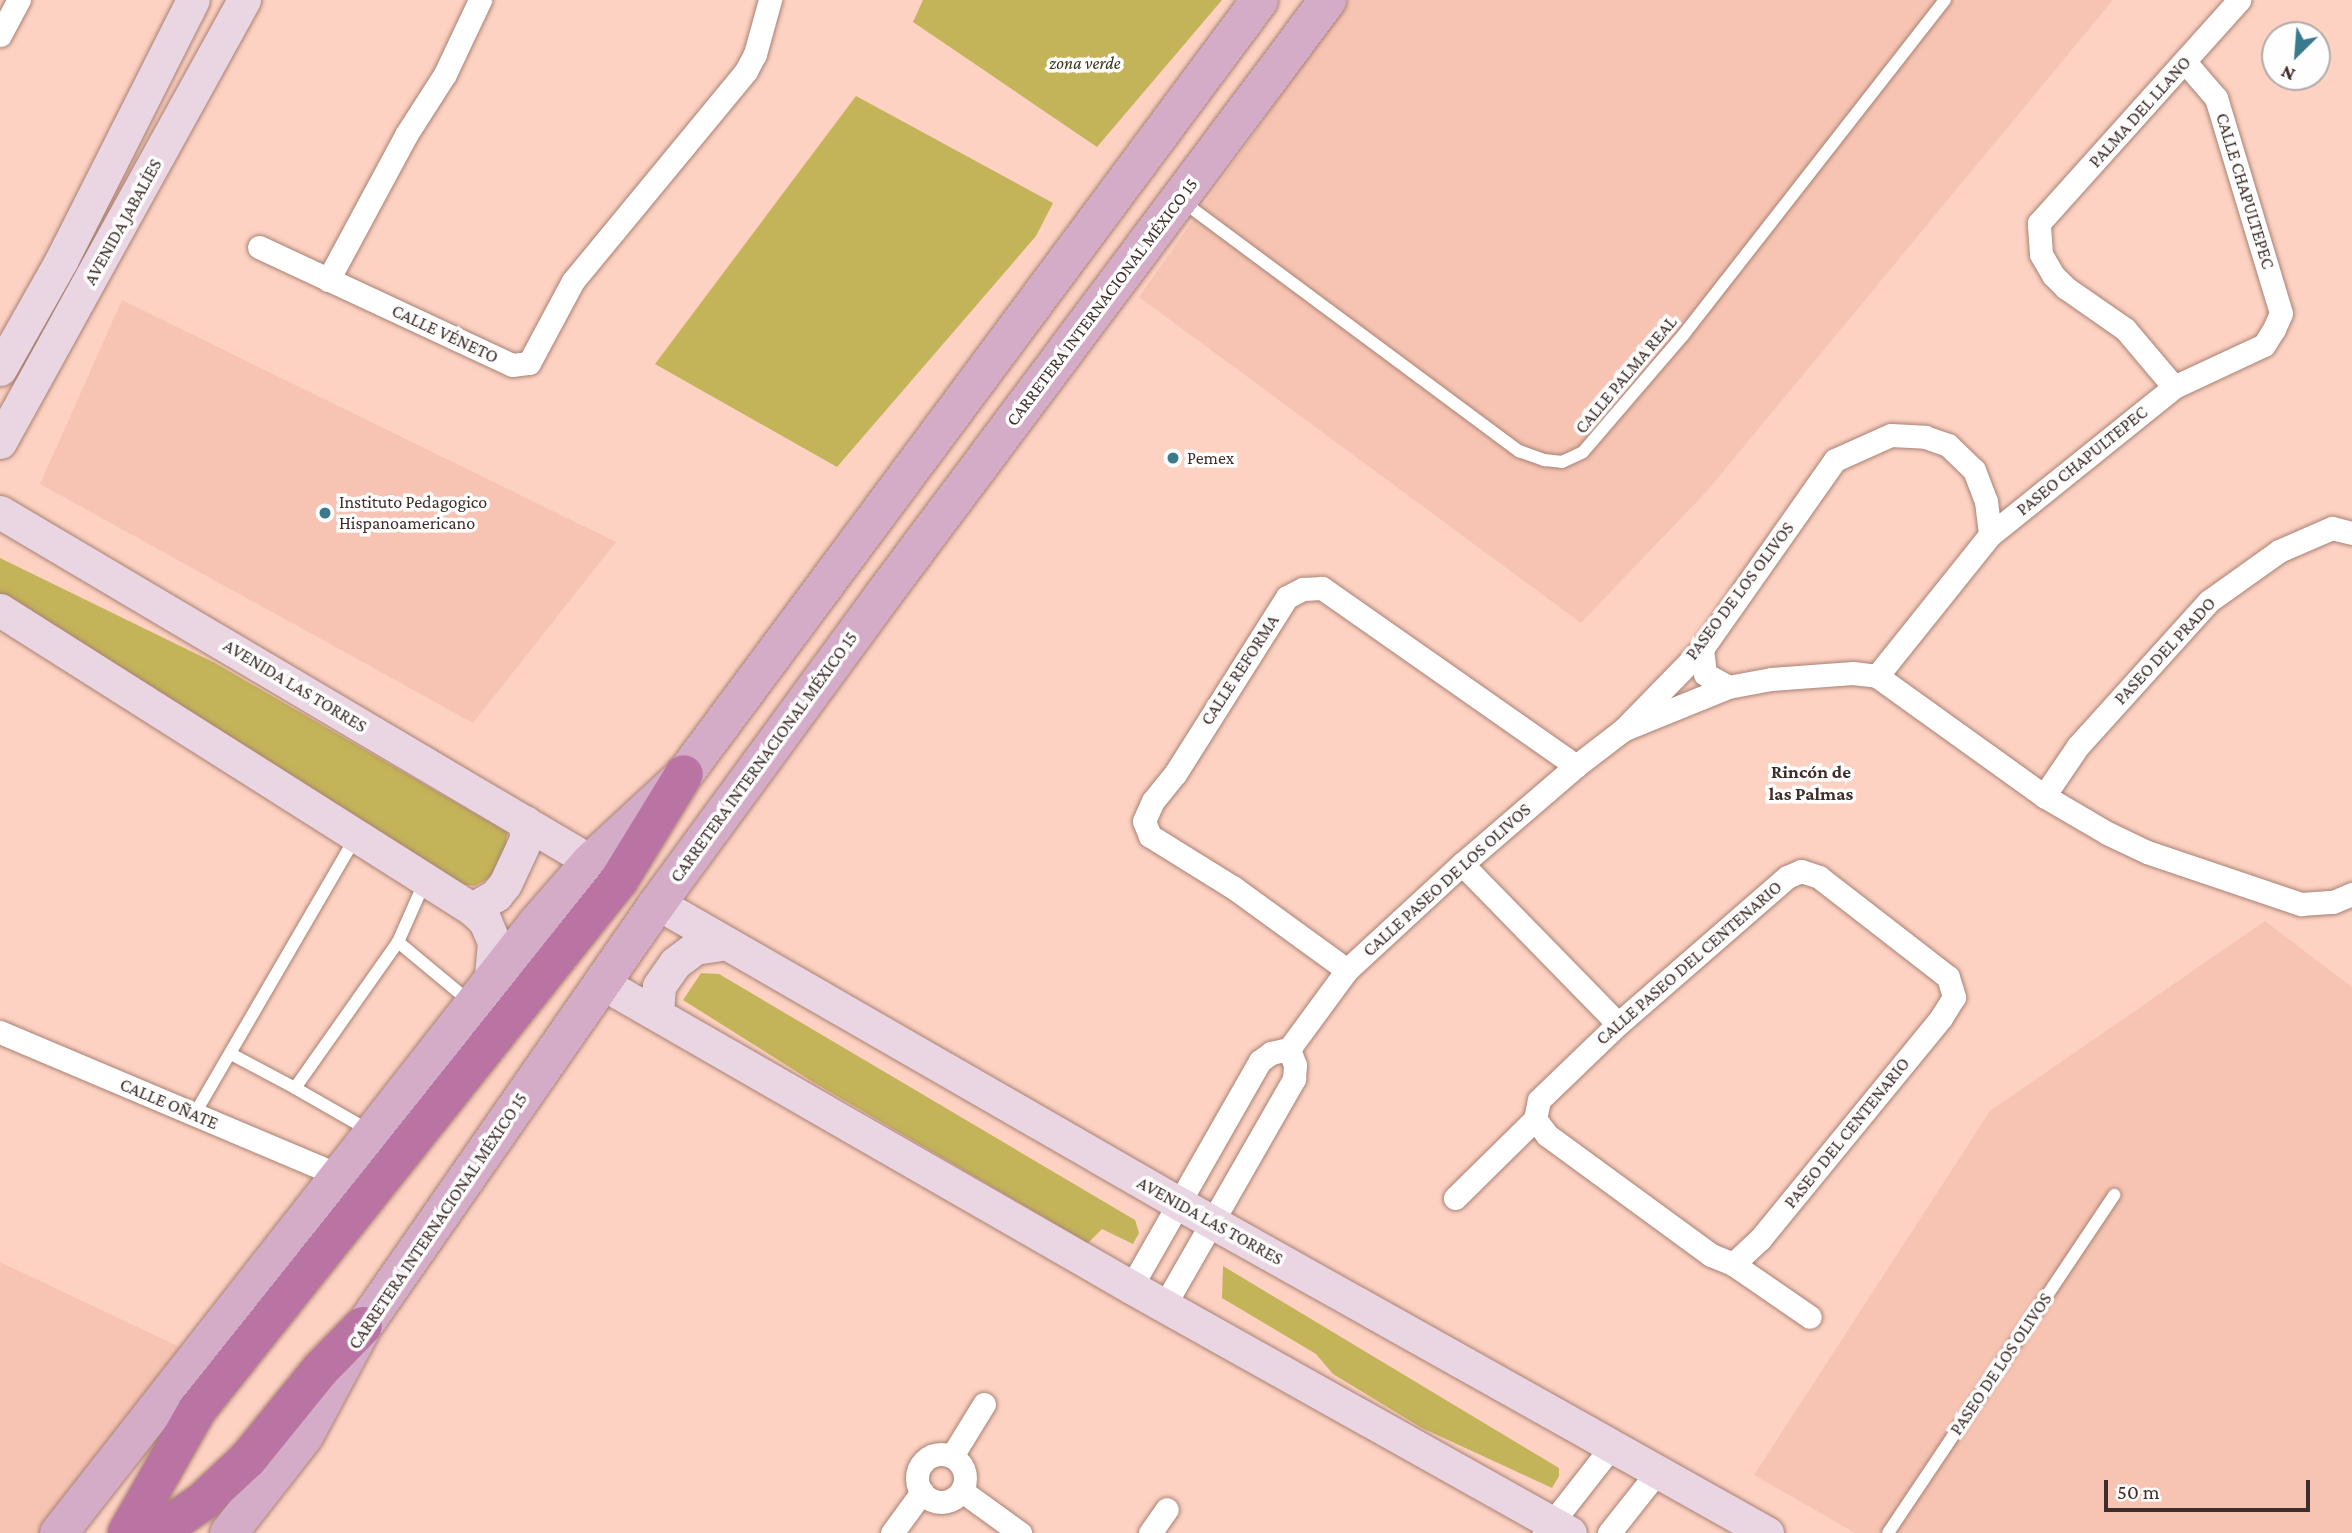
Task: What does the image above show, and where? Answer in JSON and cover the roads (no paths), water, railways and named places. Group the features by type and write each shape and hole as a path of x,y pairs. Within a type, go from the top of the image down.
{"highway":[{"path":"127,1533 197,1410 619,880 684,774"},
{"path":"157,1533 202,1502 248,1459 321,1369 363,1326"}],"main road":[{"path":"58,1533 536,923 590,861 684,774 1259,0"},
{"name":"CARRETERA INTERNACIONAL MÉXICO 15","path":"228,1533 304,1436 363,1326 657,903 883,594 1326,0"}],"street":[{"path":"0,35 19,0"},
{"name":"AVENIDA JABALÍES","path":"0,369 61,261 193,0"},
{"name":"AVENIDA JABALÍES","path":"0,442 244,0"},
{"path":"259,247 328,280 406,135 445,74 481,0"},
{"name":"CALLE VÉNETO","path":"328,280 512,365 529,363 573,281 746,71 755,54 770,0"},
{"name":"PALMA DEL LLANO","path":"2174,387 2124,329 2066,288 2053,275 2041,254 2039,223 2239,0"},
{"name":"CALLE CHAPULTEPEC","path":"2185,62 2216,98 2281,313 2274,330"},
{"name":"PASEO CHAPULTEPEC","path":"1990,535 2174,387 2264,345 2274,330"},
{"name":"PASEO DE LOS OLIVOS","path":"1624,729 1702,649 1835,460 1891,435 1925,436 1948,445 1974,470 1986,501 1990,535"},
{"name":"AVENIDA LAS TORRES","path":"0,512 590,861"},
{"name":"PASEO DEL PRADO","path":"2044,796 2078,746 2209,601 2279,551 2332,528 2352,533"},
{"path":"1877,677 1990,535"},
{"name":"CALLE REFORMA","path":"1347,970 1234,888 1150,836 1143,821 1153,801 1175,774 1287,597 1303,589 1322,588 1576,766"},
{"path":"0,610 472,909 485,920 494,942 481,991"},
{"path":"1702,649 1705,674 1728,687"},
{"path":"1624,729 1728,687 1771,679 1853,673 1877,677 2044,796 2107,833 2147,852 2301,904 2333,902 2352,894"},
{"name":"CALLE PASEO DE LOS OLIVOS","path":"1290,1049 1347,970 1462,864 1576,766 1624,729"},
{"path":"472,909 496,895 505,884 526,839 525,822"},
{"path":"1462,864 1618,1024"},
{"name":"CALLE PASEO DEL CENTENARIO","path":"1455,1198 1535,1119 1539,1100 1618,1024 1787,877 1801,871 1819,877 1948,976 1954,997"},
{"name":"AVENIDA LAS TORRES","path":"657,903 1213,1223 1767,1533"},
{"path":"656,1014 659,986 675,963 695,948 726,943"},
{"path":"602,983 1555,1529 1612,1446"},
{"name":"PASEO DEL CENTENARIO","path":"1733,1264 1760,1239 1941,1018 1954,997"},
{"name":"CALLE OÑATE","path":"0,1032 338,1175"},
{"path":"1131,1287 1260,1061 1271,1053 1290,1049 1295,1065 1294,1079 1164,1306"},
{"path":"1535,1119 1547,1135 1711,1255 1733,1264 1810,1317"},
{"path":"952,1456 984,1404"},
{"path":"940,1453 952,1456 962,1465 965,1478 962,1490 954,1499 942,1502 931,1499 922,1492 917,1480 919,1468 927,1458 940,1453"},
{"path":"1609,1533 1658,1471"},
{"path":"962,1490 1020,1533"},
{"path":"892,1533 922,1492"},
{"path":"1150,1533 1167,1509"}],"lane":[{"name":"CALLE PALMA REAL","path":"1180,199 1519,451 1544,460 1562,462 1583,452 1684,334 1945,0"},
{"path":"194,1115 355,837"},
{"path":"295,1088 398,942 425,880"},
{"path":"398,942 481,991"},
{"path":"231,1054 372,1132"},
{"name":"PASEO DE LOS OLIVOS","path":"1888,1533 2114,1195"}],"place":[{"name":"Pemex","path":"1173,458"},
{"name":"Instituto Pedagogico Hispanoamericano","path":"325,513"}],"district":[{"name":"Rincón de las Palmas","path":"1811,783"}],"park label":[{"name":"zona verde","path":"1085,63"}]}
